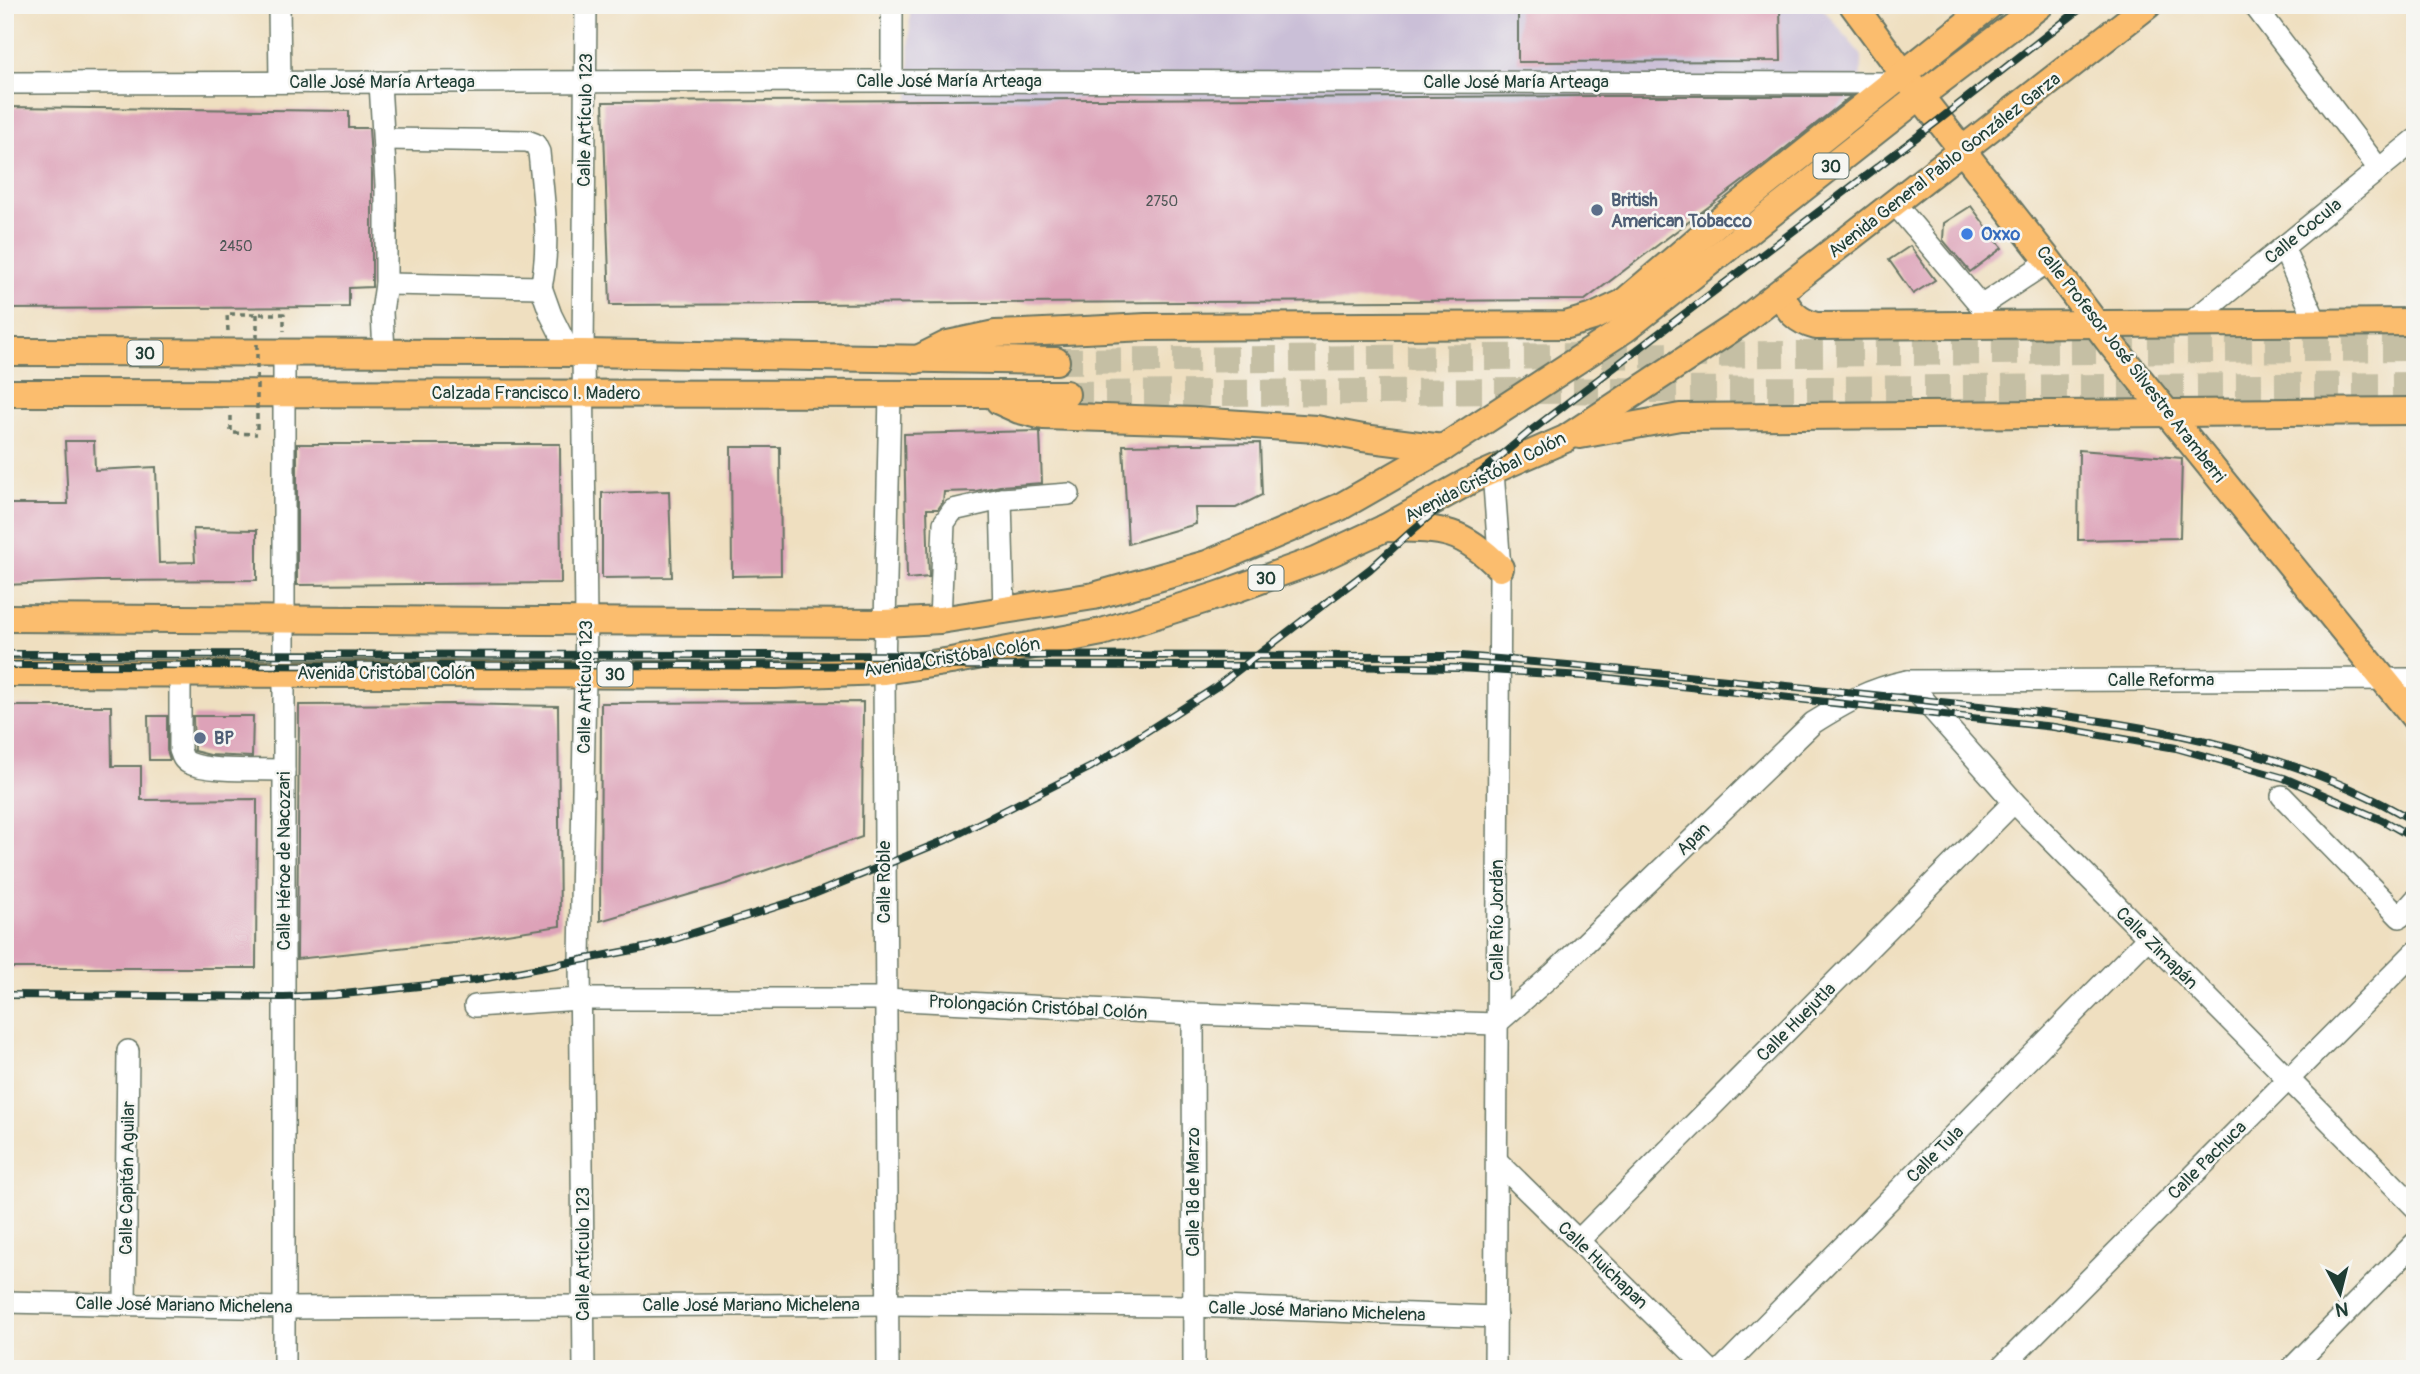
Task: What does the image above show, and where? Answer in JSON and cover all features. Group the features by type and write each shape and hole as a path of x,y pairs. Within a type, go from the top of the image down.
{"main road":[{"name":"Calle Profesor José Silvestre Aramberri","path":"1853,5 1906,85 1964,151 2098,323 2111,344 2415,719"},
{"name":"30","path":"1906,85 1990,5"},
{"name":"30","path":"1906,85 2040,5"},
{"name":"Avenida General Pablo González Garza","path":"1739,324 2148,5"},
{"name":"Avenida Cristóbal Colón","path":"5,618 884,623 940,620 1004,612 1094,596 1207,564 1340,507 1443,449 1625,329 1906,85"},
{"path":"916,360 948,344 995,334 1146,327 1566,325 1593,317 1623,303 1718,222 1906,85"},
{"path":"1781,293 1787,308 1796,317 1816,326 1988,316 2098,323 2415,322"},
{"name":"Avenida Cristóbal Colón","path":"5,673 776,675 884,671 1102,632 1216,596 1315,560 1385,528 1473,479 1565,439 1739,324"},
{"name":"30","path":"5,352 576,353 1056,361"},
{"name":"Calzada Francisco I. Madero","path":"5,393 1066,394"},
{"path":"985,395 1019,410 1043,416 1196,421 1316,429 1443,449"},
{"path":"1565,439 1680,417 2415,411"},
{"path":"1385,528 1438,530 1465,538 1480,548 1500,568"},
{"path":"1207,564 1216,596"}],"street":[{"path":"279,5 280,82"},
{"name":"Calle Artículo 123","path":"584,1369 580,999 586,621 583,393 576,353 586,82 586,5"},
{"path":"892,5 892,81"},
{"path":"2254,5 2379,169"},
{"name":"Calle José María Arteaga","path":"5,83 892,81 1906,85"},
{"path":"380,83 384,139 384,354"},
{"path":"384,139 527,141 535,144 539,152 545,235 545,272 541,287 551,315 576,353"},
{"name":"Calle Cocula","path":"2191,322 2415,140"},
{"path":"1895,204 1988,316 2049,261"},
{"path":"2283,247 2316,322"},
{"path":"386,284 541,287"},
{"name":"Calle Héroe de Nacozari","path":"284,354 284,1369"},
{"name":"Calle Roble","path":"888,1369 884,623 890,394"},
{"name":"Calle Río Jordán","path":"1493,471 1500,568 1496,1369"},
{"path":"940,620 944,523 947,515 953,510 1001,499 1069,494"},
{"path":"1001,499 1004,612"},
{"path":"180,673 180,750 187,763 208,767 284,770"},
{"name":"Calle Reforma","path":"1907,681 2415,679"},
{"name":"Apan","path":"1496,1024 1553,974 1813,723 1862,694 1907,681"},
{"name":"Calle Zimapán","path":"1907,681 2014,802 2415,1207"},
{"path":"2282,796 2400,917 2415,900"},
{"name":"Calle Huejutla","path":"1578,1241 2014,802"},
{"name":"Calle Tula","path":"1722,1369 2147,939"},
{"name":"Calle Pachuca","path":"2000,1369 2415,952"},
{"name":"Prolongación Cristóbal Colón","path":"475,1006 580,999 884,999 1193,1014 1496,1024"},
{"name":"Calle 18 de Marzo","path":"1193,1014 1194,1369"},
{"name":"Calle Capitán Aguilar","path":"125,1304 128,1051"},
{"name":"Calle Huichapan","path":"1498,1162 1709,1369"},
{"path":"2291,1369 2415,1244"},
{"name":"Calle José Mariano Michelena","path":"5,1302 284,1308 887,1304 1194,1306 1496,1317"}],"path":[{"path":"227,314 284,314"},
{"path":"231,433 257,433 257,314"}],"shaded area":[{"name":"British American Tobacco","path":"910,5 1820,5 1862,56 1859,94 1585,300 610,305 603,102 909,100"}],"building":[{"path":"1518,5 1780,5 1781,61 1518,62"},
{"name":"British American Tobacco","path":"1851,96 1585,300 610,305 603,102"},
{"path":"5,107 349,111 349,128 369,128 372,175 372,287 349,288 349,307 5,309"},
{"name":"Oxxo","path":"1971,206 2002,248 1970,272 1943,240 1944,223"},
{"path":"1910,246 1935,280 1913,294 1889,260"},
{"path":"1040,431 1042,483 944,492 943,502 938,509 927,509 929,577 907,579 904,434"},
{"path":"65,441 94,441 95,470 156,467 159,563 195,562 193,529 257,530 257,580 98,581 5,585 5,504 68,504"},
{"path":"1260,443 1262,495 1236,508 1195,508 1196,524 1128,544 1123,445"},
{"path":"297,444 560,444 561,583 297,585"},
{"path":"731,447 780,447 781,575 732,576"},
{"path":"2079,450 2182,458 2180,538 2078,540"},
{"path":"669,491 672,577 602,578 602,493"},
{"path":"863,702 862,837 729,883 600,921 601,703"},
{"path":"299,705 558,706 560,926 454,942 297,959"},
{"path":"5,706 111,706 112,766 141,766 141,800 257,799 256,968 5,968"},
{"path":"148,716 167,716 167,750 170,760 149,760"},
{"path":"193,716 253,716 252,757 210,755 194,751"}],"tunnel":[{"path":"1056,361 2415,348"},
{"path":"1066,394 2415,385"}],"railway":[{"path":"5,995 284,997 334,995 476,980 649,947 804,898 946,840 1091,767 1216,687 1370,569 1528,433 1939,120 2085,5"},
{"path":"5,654 1461,656 2020,710 2157,730 2224,745 2290,765 2354,790 2415,822"},
{"path":"5,665 1333,666 1459,668 1598,677 2054,727 2176,748 2284,778 2382,820 2415,839"}],"place":[{"name":"British American Tobacco","path":"1597,210"},
{"name":"Oxxo","path":"1967,234"},
{"name":"BP","path":"200,738"}]}
